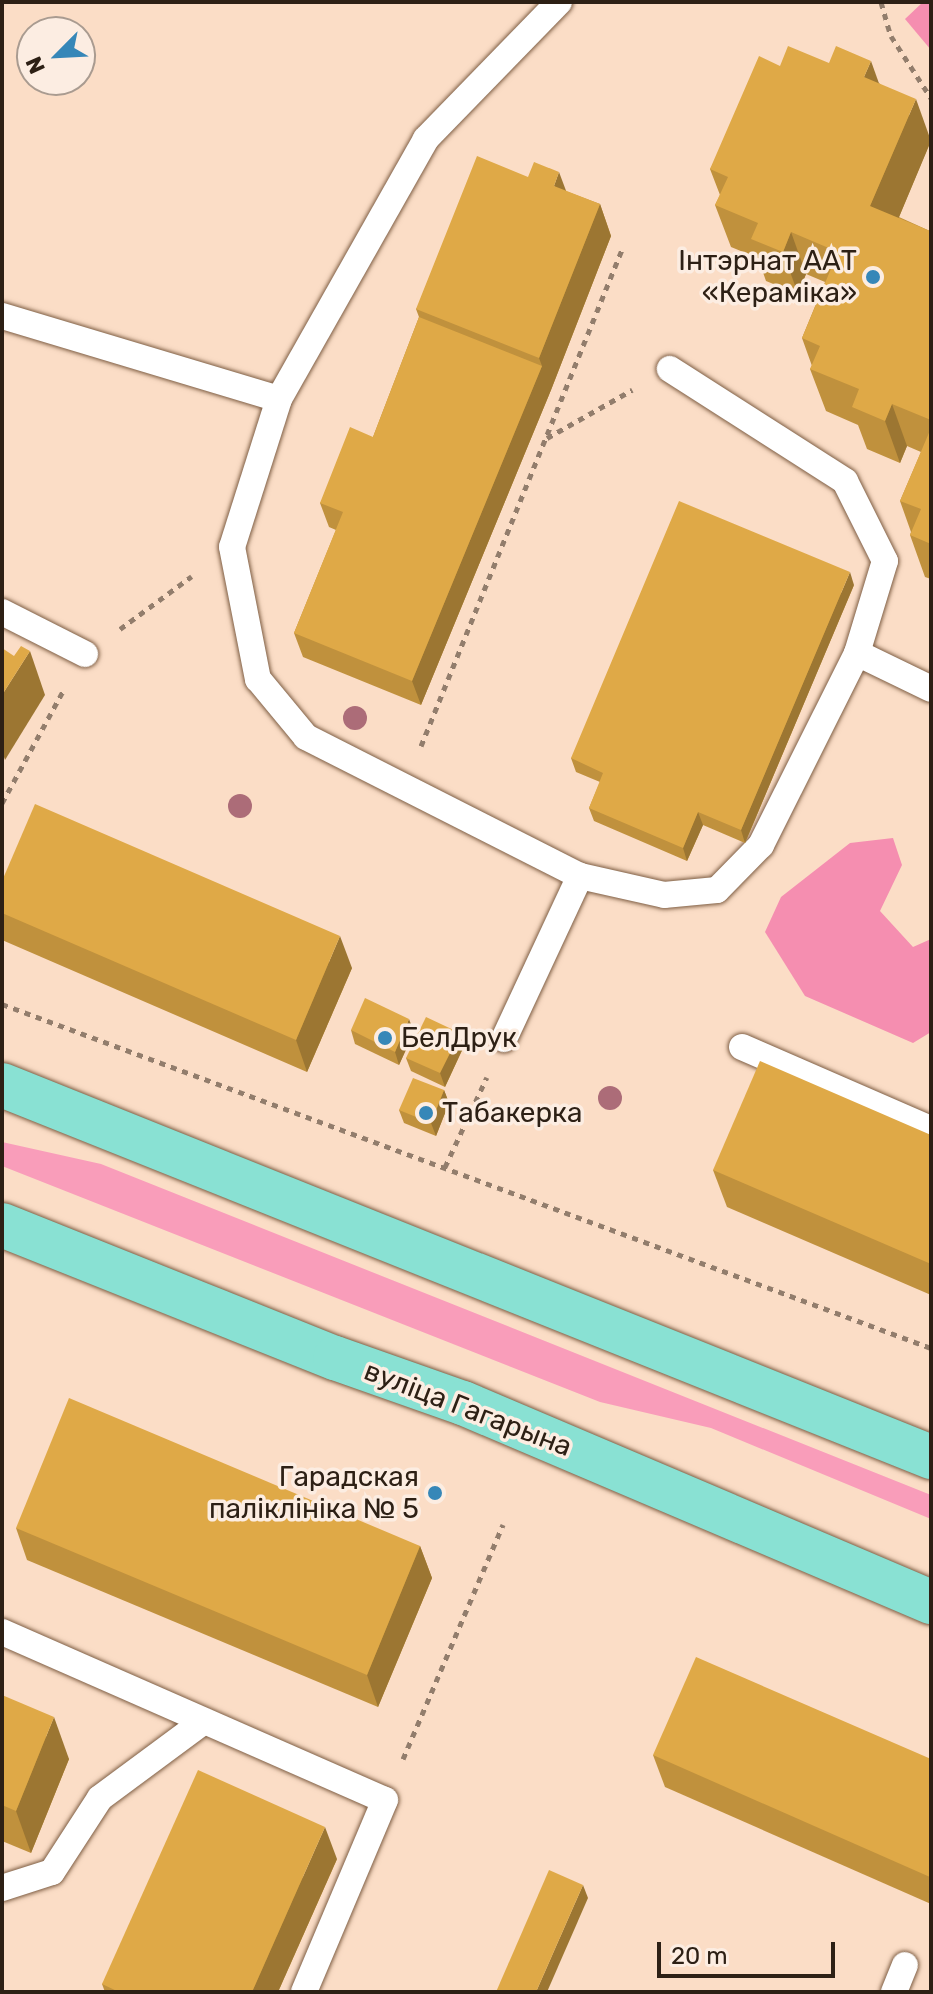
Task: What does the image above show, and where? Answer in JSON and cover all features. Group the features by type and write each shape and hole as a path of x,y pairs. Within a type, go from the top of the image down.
{"main road":[{"path":"2,1085 931,1457"},
{"name":"вуліца Гагарына","path":"3,1227 335,1358 463,1403 931,1602"}],"lane":[{"path":"559,2 426,139 279,399 232,547 258,679 306,737 580,876 664,895 717,890 761,845 857,653 885,561 845,481 670,369"},
{"path":"2,316 279,399"},
{"path":"2,612 85,654"},
{"path":"857,653 931,689"},
{"path":"504,1039 580,876"},
{"path":"742,1047 931,1129"},
{"path":"2,1632 385,1800 304,1992"},
{"path":"2,1888 52,1872 100,1798 204,1721"},
{"path":"894,1992 905,1965"}],"path":[{"path":"881,2 891,36 931,98"},
{"path":"405,787 623,247"},
{"path":"546,439 670,369"},
{"path":"2,1004 931,1348"},
{"path":"445,1167 504,1039"},
{"path":"385,1800 503,1524"}],"shaded area":[{"path":"923,2 931,2 931,50 905,19"},
{"path":"893,838 902,865 880,911 913,947 931,939 931,1032 913,1043 805,996 765,932 781,897 850,843"},
{"path":"2,1142 101,1164 931,1495 931,1519 711,1428 600,1402 2,1166"}],"building":[{"name":"Інтэрнат ААТ «Кераміка»","path":"788,46 829,63 836,46 871,61 864,77 916,99 870,206 930,231 931,228 931,420 892,404 885,421 852,407 859,389 810,369 820,346 802,338 838,252 791,232 783,252 751,239 758,223 715,205 728,177 710,169 759,56 780,66"},
{"path":"477,156 528,177 534,162 559,172 554,186 600,204 539,358 416,309"},
{"path":"419,317 542,366 412,681 294,633 343,512 320,503 350,427 373,437"},
{"path":"931,428 931,544 910,535 921,509 900,501"},
{"path":"679,501 850,572 741,830 698,812 683,848 589,808 603,773 571,758"},
{"path":"21,646 30,651 2,695 2,648 14,656"},
{"path":"35,804 340,936 296,1040 2,913 2,881"},
{"path":"365,998 409,1019 395,1052 351,1030"},
{"path":"426,1017 460,1033 440,1073 406,1058"},
{"path":"760,1061 931,1135 931,1264 713,1170"},
{"path":"413,1078 444,1090 431,1123 399,1110"},
{"path":"69,1398 420,1546 367,1675 16,1528"},
{"path":"696,1657 931,1759 930,1877 653,1755"},
{"path":"2,1695 54,1717 16,1811 2,1805"},
{"path":"198,1770 325,1827 252,1992 119,1992 102,1984"},
{"path":"549,1870 583,1885 536,1992 496,1992"}],"place":[{"name":"Інтэрнат ААТ «Кераміка»","path":"873,277"},
{"name":"БелДрук","path":"385,1038"},
{"name":"Табакерка","path":"426,1113"},
{"name":"Гарадская паліклініка № 5","path":"435,1493"}]}
